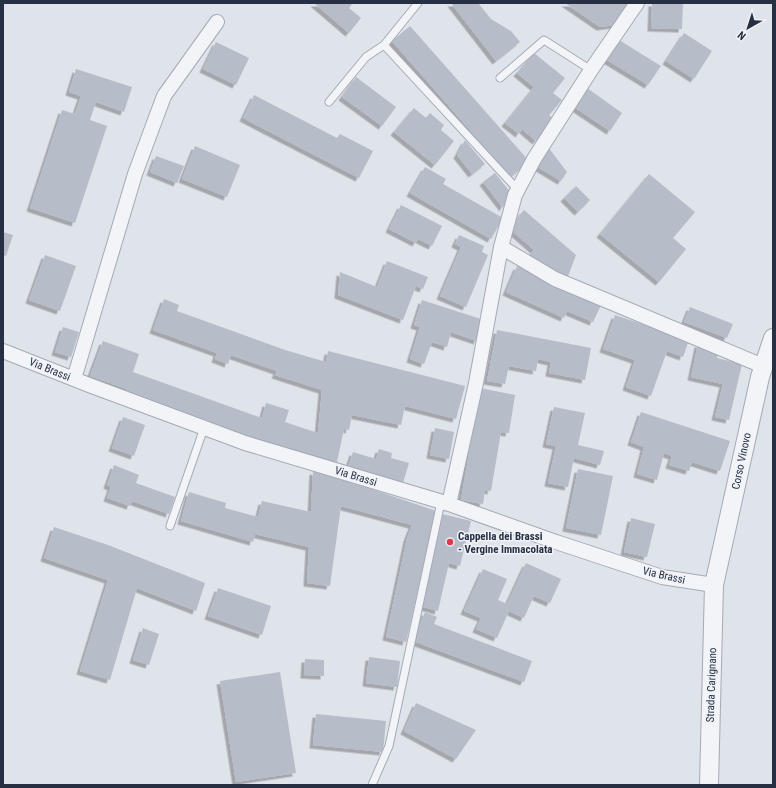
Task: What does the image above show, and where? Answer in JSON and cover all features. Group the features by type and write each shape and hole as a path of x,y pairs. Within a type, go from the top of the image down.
{"street":[{"path":"445,503 476,383 501,247 518,190 534,159 591,70 637,3"},
{"path":"74,379 135,174 164,96 216,22"},
{"path":"501,247 555,279 764,366"},
{"name":"Corso Vinovo","path":"714,586 760,376 773,338"},
{"name":"Via Brassi","path":"3,351 245,443 445,503 662,577 714,586"},
{"name":"Strada Carignano","path":"709,785 714,586"}],"lane":[{"path":"329,102 366,57 384,45 418,3"},
{"path":"500,78 544,40 591,70"},
{"path":"384,45 518,190"},
{"path":"170,526 204,428"},
{"path":"372,785 389,746 445,503"}],"building":[{"path":"314,3 353,3 349,8 361,18 349,33"},
{"path":"451,3 478,3 491,19 511,31 520,42 496,61"},
{"path":"565,3 630,3 615,25 600,27"},
{"path":"652,3 683,3 682,29 651,28"},
{"path":"410,26 529,161 511,177 392,41"},
{"path":"684,33 712,51 694,79 666,61"},
{"path":"619,40 661,66 648,85 607,60"},
{"path":"216,42 249,58 236,85 203,69"},
{"path":"534,53 565,78 553,93 562,100 549,115 554,119 536,141 522,129 519,134 505,123 534,87 517,73"},
{"path":"76,69 132,87 124,112 96,102 90,120 107,126 75,223 30,208 62,110 75,114 81,96 69,92"},
{"path":"356,77 396,107 382,126 342,97"},
{"path":"587,88 622,113 610,131 574,107"},
{"path":"254,95 337,138 340,134 373,151 359,178 243,118"},
{"path":"414,108 426,118 430,113 444,125 441,130 454,141 435,165 394,132"},
{"path":"465,140 485,164 472,174 457,155"},
{"path":"195,146 240,165 227,197 182,179"},
{"path":"548,147 567,172 561,181 536,166"},
{"path":"156,156 184,166 177,183 150,172"},
{"path":"425,167 446,179 443,184 503,218 491,239 410,193"},
{"path":"495,173 510,192 503,208 483,182"},
{"path":"649,174 695,212 673,238 686,249 659,282 600,234"},
{"path":"576,186 590,200 578,212 564,198"},
{"path":"401,205 442,226 432,246 418,239 416,243 389,229"},
{"path":"524,210 576,255 567,279 558,272 554,276 530,255 534,250 509,228"},
{"path":"3,232 13,235 6,256 3,255"},
{"path":"459,235 484,246 482,252 488,255 466,307 440,296 461,247 455,244"},
{"path":"45,255 76,266 60,311 29,300"},
{"path":"387,261 428,277 423,289 416,286 403,320 338,295 340,272 377,287"},
{"path":"517,266 602,303 593,322 567,311 564,318 506,292"},
{"path":"164,299 179,305 177,311 285,350 326,362 328,351 465,386 456,419 405,406 401,425 352,415 349,430 344,429 337,462 314,457 313,459 126,392 127,389 90,376 103,341 139,354 133,372 262,418 266,403 289,410 285,422 318,433 322,390 275,375 277,371 231,355 228,364 215,359 217,353 153,330"},
{"path":"422,300 484,320 477,341 451,332 447,347 432,342 424,364 410,359 420,327 414,325"},
{"path":"690,307 733,324 727,338 684,322"},
{"path":"615,315 689,340 683,357 667,351 651,396 626,387 635,360 603,349"},
{"path":"63,327 79,332 71,357 55,352"},
{"path":"497,330 591,348 585,380 549,373 551,362 538,359 536,371 509,366 505,384 487,381"},
{"path":"698,344 719,348 717,358 742,364 729,420 715,417 723,384 691,377"},
{"path":"480,388 515,395 509,433 501,432 491,491 485,490 483,504 461,500"},
{"path":"554,407 585,413 578,445 604,451 600,465 574,458 568,487 548,483 556,446 546,444"},
{"path":"641,412 730,441 720,471 692,462 689,471 669,465 672,456 664,453 657,480 637,474 644,447 631,442"},
{"path":"123,417 145,425 134,456 112,448"},
{"path":"435,428 454,432 449,459 430,455"},
{"path":"379,449 392,453 391,458 409,463 402,486 347,470 353,452 376,459"},
{"path":"114,465 139,475 136,483 175,497 169,514 132,501 130,506 107,498 111,487 107,485"},
{"path":"578,469 613,476 601,535 566,528"},
{"path":"313,471 345,480 436,511 406,642 386,637 407,538 412,525 341,506 330,586 307,583 309,547 255,534 253,542 181,521 189,492 226,503 225,508 258,517 262,501 311,512"},
{"name":"Cappella dei Brassi - Vergine Immacolata","path":"442,514 471,521 460,566 449,563 438,611 420,606"},
{"path":"631,518 655,524 647,557 624,552"},
{"path":"54,527 108,545 205,583 196,611 137,588 110,680 80,671 108,580 44,558"},
{"path":"526,563 561,579 550,603 534,596 524,618 509,611 497,638 476,629 481,618 464,611 483,569 507,579 498,600 507,604"},
{"path":"218,588 271,606 262,635 208,616"},
{"path":"425,612 437,617 434,624 532,661 524,682 413,641"},
{"path":"143,628 159,634 149,665 133,660"},
{"path":"369,657 400,661 397,687 366,683"},
{"path":"305,659 324,660 324,676 304,675"},
{"path":"280,672 296,773 236,782 220,681"},
{"path":"416,703 476,730 456,759 404,731"},
{"path":"316,714 386,721 383,752 313,745"}],"place":[{"name":"Cappella dei Brassi - Vergine Immacolata","path":"450,542"}]}
